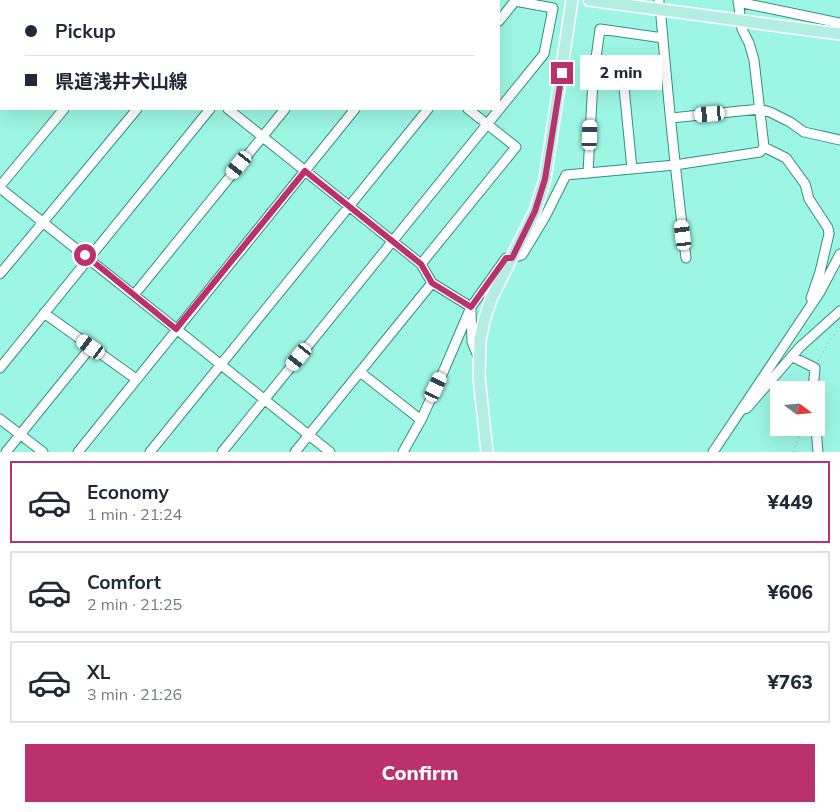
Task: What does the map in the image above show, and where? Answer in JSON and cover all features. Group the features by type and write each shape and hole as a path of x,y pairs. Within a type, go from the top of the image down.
{"main road":[{"path":"487,452 478,359 484,321 491,299 535,211 545,179 572,0"},
{"path":"589,0 730,19 746,26 840,34"}],"street":[{"path":"500,20 515,1 553,8 544,54 500,109"},
{"path":"403,452 421,420 471,307 506,258 522,255 536,234 566,175 675,165 747,155 760,152 764,147 754,60 738,1 840,23"},
{"path":"661,17 686,258"},
{"path":"588,172 592,80 600,29 663,38"},
{"path":"592,80 666,73"},
{"path":"623,77 632,169"},
{"path":"672,118 760,109 790,122 804,132 840,140"},
{"path":"63,110 0,187 330,452"},
{"path":"0,274 136,110"},
{"path":"0,368 209,110"},
{"path":"229,110 421,264 432,283 471,307"},
{"path":"134,296 284,110"},
{"path":"78,452 354,110"},
{"path":"150,452 427,110"},
{"path":"421,264 516,147 469,110"},
{"path":"222,452 499,110"},
{"path":"764,147 786,158 805,184 809,199 828,228 829,234 820,272 810,298 813,300"},
{"path":"713,452 820,292 840,254"},
{"path":"295,452 432,283"},
{"path":"471,307 472,342 478,359"},
{"path":"739,411 748,408 800,347 824,327 840,310"},
{"path":"44,314 136,380"},
{"path":"6,452 91,347"},
{"path":"793,357 815,368 814,381"},
{"path":"360,372 421,420"},
{"path":"0,420 42,452"},
{"path":"817,436 818,452"}],"path":[{"path":"815,368 840,327"},
{"path":"793,452 800,436"}],"route":[{"path":"85,255 176,329 305,171 421,264 432,283 471,307 506,258 512,258 535,211 545,179 562,73"}]}
